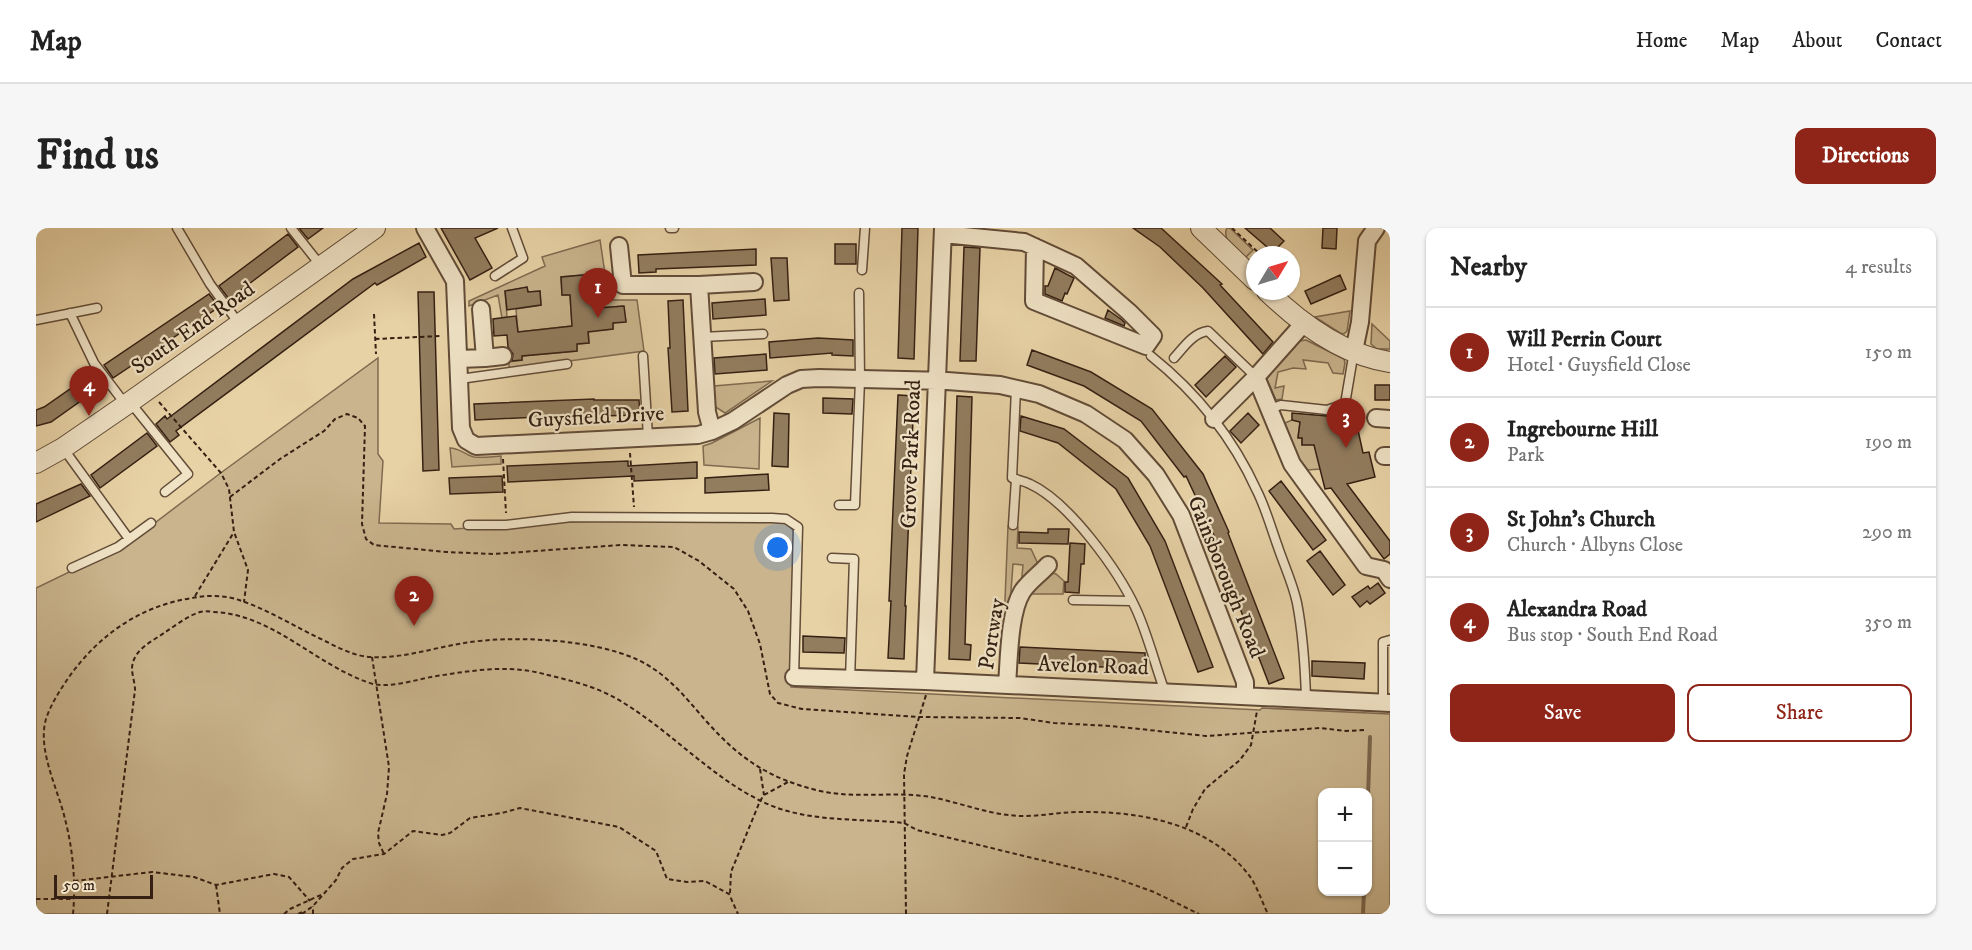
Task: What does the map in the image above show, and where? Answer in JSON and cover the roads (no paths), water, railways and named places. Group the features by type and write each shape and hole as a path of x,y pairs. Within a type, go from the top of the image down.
{"street":[{"name":"South End Road","path":"36,463 63,448 149,390 375,228"},
{"name":"Guysfield Drive","path":"425,228 455,281 461,428 466,440 476,446 698,435 733,422 787,385 801,380 819,378 936,380"},
{"path":"1354,351 1360,322 1367,241 1376,228"},
{"path":"943,231 1024,242 1035,247 1076,266 1153,336 1146,346 1034,301 1035,247"},
{"name":"Grove Park Road","path":"926,687 943,231"},
{"path":"1208,231 1246,271"},
{"path":"619,246 623,285 754,282"},
{"path":"699,285 707,412 712,431"},
{"path":"1277,300 1304,323 1328,339 1354,351 1390,362"},
{"path":"481,309 485,358"},
{"path":"1214,419 1256,377 1304,323"},
{"path":"459,359 503,356"},
{"path":"1256,377 1292,464 1366,566 1384,570 1390,579"},
{"name":"Gainsborough Road","path":"936,380 1000,385 1039,394 1086,414 1125,440 1156,475 1181,515 1252,696"},
{"name":"Portway","path":"1007,685 1010,639 1015,612 1022,592 1048,565"},
{"name":"Avelon Road","path":"794,677 926,687 1007,685 1386,703"}],"lane":[{"path":"177,228 210,284 240,325"},
{"path":"291,228 321,266"},
{"path":"495,276 524,258 512,228"},
{"path":"862,270 865,228"},
{"path":"838,505 855,505 860,380 859,292"},
{"path":"36,320 97,308"},
{"path":"70,313 94,363 188,474 165,492"},
{"path":"1174,358 1197,334 1208,331 1256,377"},
{"path":"702,337 763,334"},
{"path":"1269,409 1281,405 1327,410 1345,404 1354,351"},
{"path":"643,356 648,437"},
{"path":"1151,356 1193,393 1214,419 1244,464 1258,493 1297,600 1304,644 1306,698"},
{"path":"460,379 567,364"},
{"path":"1016,389 1012,478 1030,484 1056,502 1106,558 1136,609 1165,692"},
{"path":"63,448 129,539"},
{"path":"1013,525 1016,479"},
{"path":"468,525 506,525 572,517 786,519 798,527 794,677"},
{"path":"72,568 118,547 151,523"},
{"path":"832,558 854,559 850,680"},
{"path":"1072,600 1132,602"},
{"path":"1386,703 1383,642 1390,640"}],"waterway":[{"path":"1368,788 1370,737"},
{"path":"1363,914 1364,896"}],"place":[{"name":"Will Perrin Court","path":"598,318"},
{"name":"Alexandra Road","path":"89,416"},
{"name":"St John's Church","path":"1346,448"},
{"name":"Ingrebourne Hill","path":"414,626"}]}
